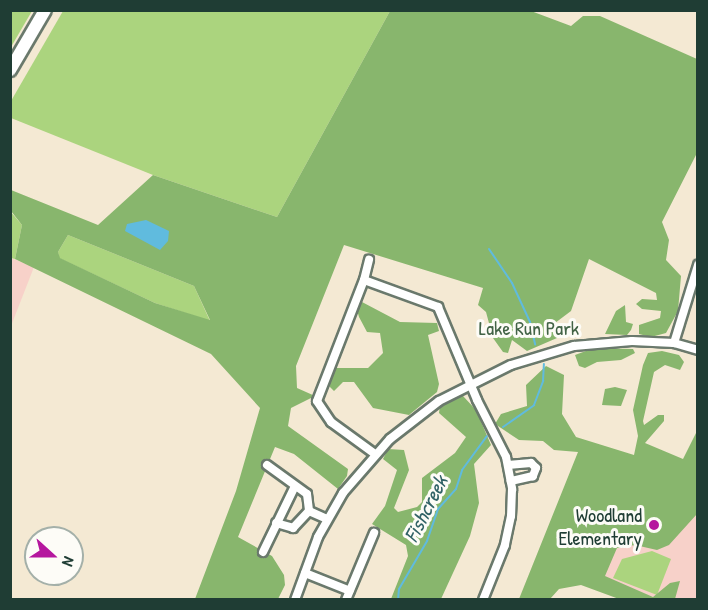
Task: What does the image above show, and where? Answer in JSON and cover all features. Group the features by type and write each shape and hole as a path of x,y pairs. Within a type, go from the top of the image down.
{"main road":[{"path":"10,70 45,10"}],"street":[{"path":"369,260 364,280 317,401 331,422 375,454"},
{"path":"674,343 698,264"},
{"path":"364,280 438,307 508,465 509,530 483,600"},
{"path":"295,600 327,519 375,454 422,412 472,383 527,359 574,346 632,341 674,343 698,350"},
{"path":"508,465 531,463 536,468 533,476 510,481"},
{"path":"267,465 307,494 309,511 293,528 276,523"},
{"path":"263,552 295,486"},
{"path":"309,511 327,519"},
{"path":"346,600 374,532"},
{"path":"305,573 350,591"}],"shaded area":[{"path":"11,258 34,267 11,326"},
{"name":"Woodland Elementary","path":"639,454 697,477 697,599 658,599 591,573"}],"green space":[{"path":"10,11 32,11 11,47"},
{"path":"63,11 390,11 277,217 153,175 11,118 11,101"},
{"name":"Lake Run Park","path":"390,11 531,11 571,26 583,16 600,16 697,59 697,153 662,222 669,240 666,260 681,276 678,311 666,333 651,337 639,334 639,325 660,318 661,311 642,309 636,304 642,299 657,300 656,293 589,259 571,311 551,326 557,338 527,351 512,340 508,353 503,352 493,338 486,312 478,305 483,288 344,245 296,366 297,388 315,396 291,408 288,426 348,469 347,476 338,489 294,454 275,447 238,537 272,556 284,575 285,585 278,599 195,599 236,491 260,408 211,354 15,259 22,225 11,211 11,190 98,225 153,175 277,217","holes":["68,235 194,286 210,320 155,303 60,258 58,252"]},
{"path":"10,211 22,225 15,259 11,258"},
{"path":"68,235 194,286 210,321 155,303 59,258 58,252"},
{"path":"362,302 400,322 437,323 439,331 428,335 439,384 437,392 409,415 373,408 354,382 343,382 334,391 329,386 335,368 368,368 383,353 380,333 367,332 359,317 357,310"},
{"path":"625,305 626,322 633,324 631,330 627,335 605,334 616,311"},
{"path":"594,348 633,349 635,353 621,360 597,362 585,368 579,366 575,355"},
{"path":"662,351 679,355 684,362 680,370 665,365 654,372 643,421 644,425 658,415 664,415 664,421 645,443 683,459 697,431 697,514 669,545 657,550 635,545 617,548 605,576 653,597 670,583 680,581 675,599 619,599 581,585 559,589 550,599 519,599 578,452 554,450 543,441 519,440 495,424 501,414 527,406 526,385 546,366 564,375 562,414 576,437 634,455 638,436 633,410 643,365 648,353"},
{"path":"615,387 627,390 621,406 602,405 605,389"},
{"path":"457,395 463,396 476,410 491,445 474,464 479,503 470,536 441,599 391,599 408,556 406,545 372,524 385,506 397,470 383,459 388,449 404,450 409,470 394,508 398,512 417,507 422,502 422,478 455,453 466,437 439,413 440,405"},
{"path":"652,551 671,559 657,595 613,578 622,559"}],"water":[{"path":"146,220 169,231 168,241 160,250 125,231 127,224"}],"waterway":[{"name":"Fishcreek","path":"489,249 512,283 530,322 535,344"},
{"name":"Fishcreek","path":"503,427 534,405 543,381 544,364"},
{"name":"Fishcreek","path":"398,600 399,589 427,541 438,509 456,489 462,470 487,436"}],"place":[{"name":"Woodland Elementary","path":"654,525"}]}
